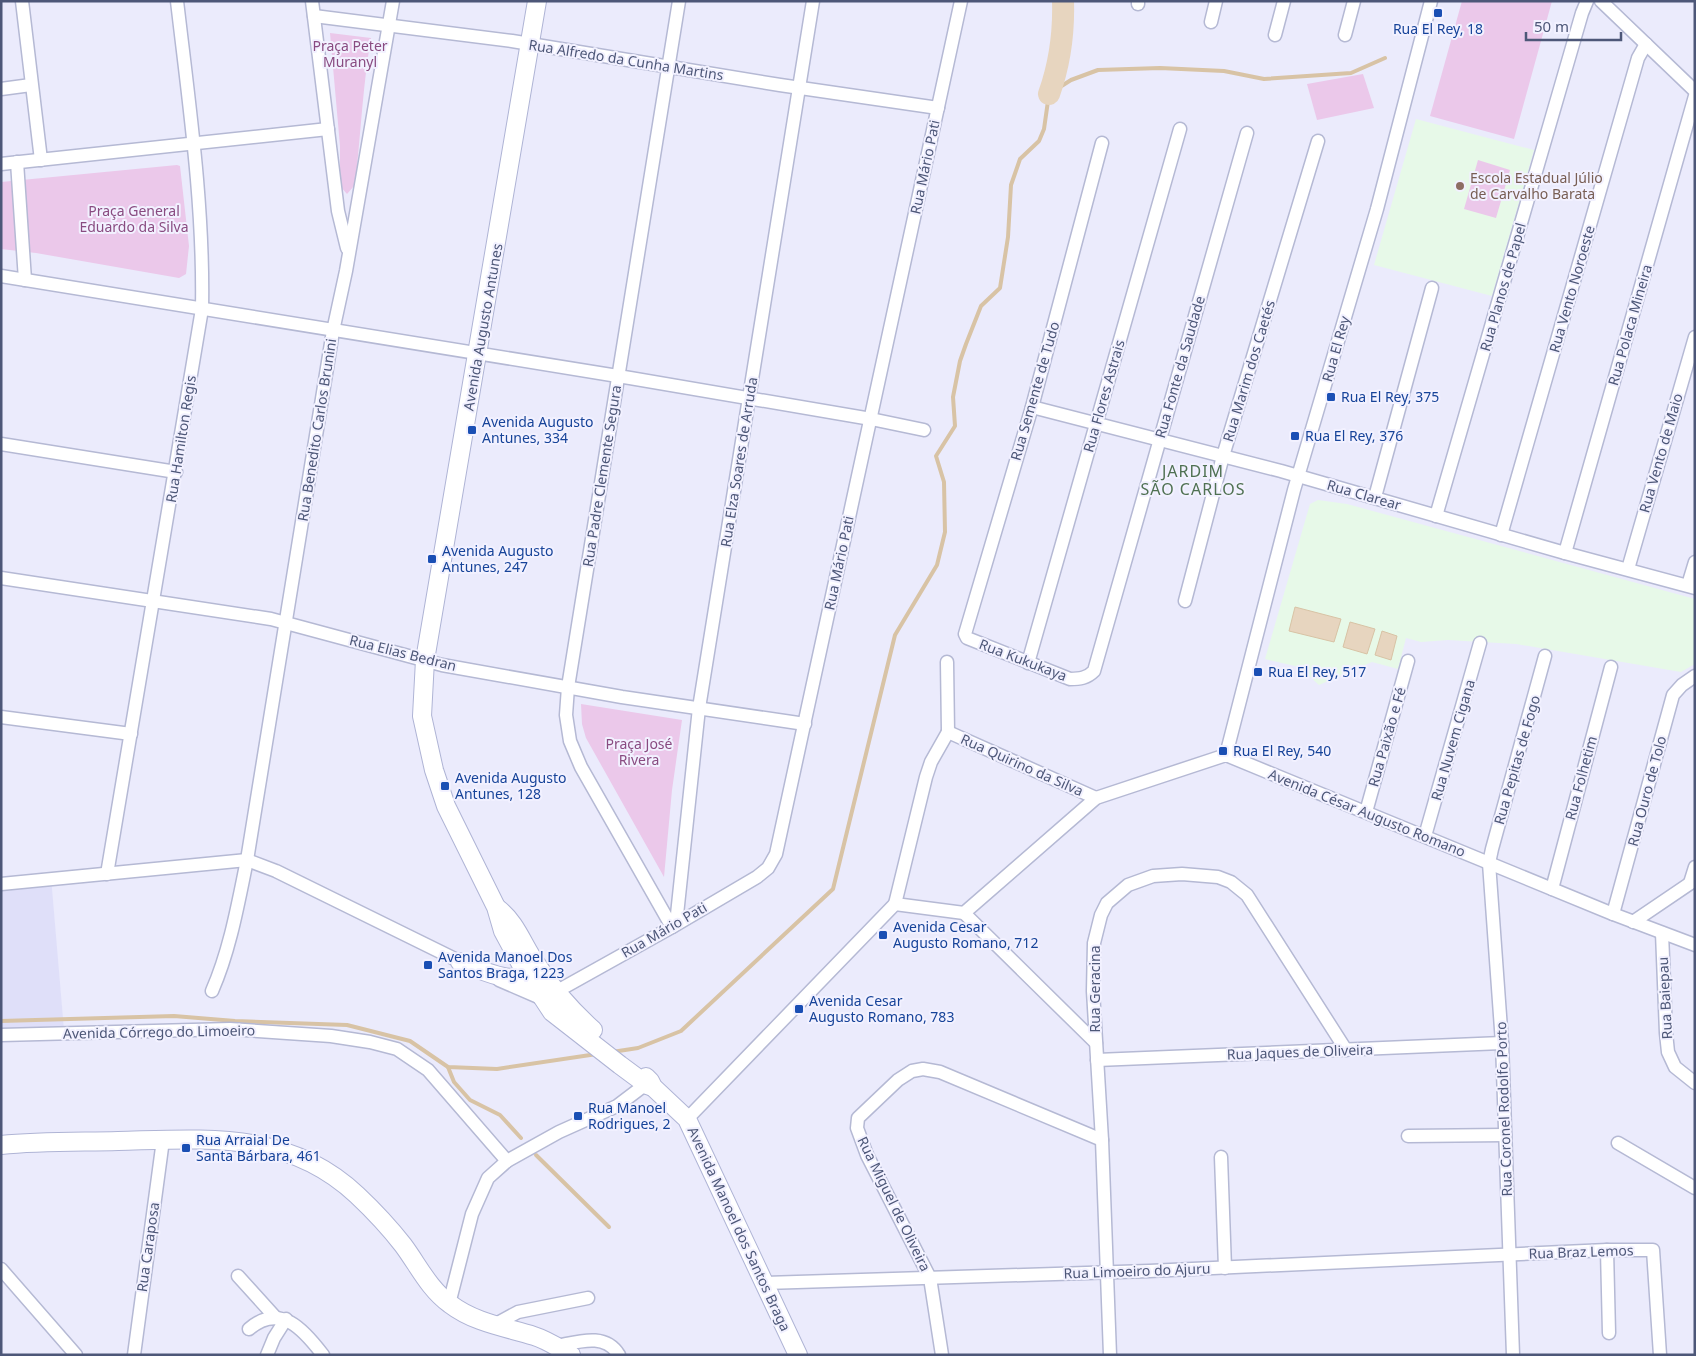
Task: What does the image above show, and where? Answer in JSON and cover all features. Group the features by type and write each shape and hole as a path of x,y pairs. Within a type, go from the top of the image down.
{"street":[{"path":"22,1 41,160"},
{"name":"Rua Hamilton Regis","path":"107,874 202,309 203,267 193,144 177,1"},
{"path":"312,1 338,211 348,255"},
{"name":"Rua Benedito Carlos Brunini","path":"212,991 219,976 236,912 247,860 333,331 393,1"},
{"name":"Avenida Augusto Antunes","path":"537,1 425,660 422,716 434,770 446,806 496,907 503,931 523,968 549,995"},
{"name":"Rua Padre Clemente Segura","path":"674,926 582,767 570,741 566,715 568,686 679,1"},
{"name":"Rua Elza Soares de Arruda","path":"674,926 699,708 813,1"},
{"name":"Rua Mário Pati","path":"549,995 674,926 757,877 768,868 776,854 961,1"},
{"path":"1211,22 1216,1"},
{"path":"1274,35 1284,1"},
{"path":"1345,35 1354,1"},
{"name":"Rua El Rey","path":"1226,755 1299,476 1377,209 1431,1"},
{"name":"Rua Planos de Papel","path":"1436,516 1587,1"},
{"path":"1601,1 1695,91"},
{"name":"Rua Alfredo da Cunha Martins","path":"314,16 530,44 799,88 938,108"},
{"name":"Rua Vento Noroeste","path":"1501,535 1638,58 1646,44"},
{"path":"1,89 31,85"},
{"name":"Rua Polaca Mineira","path":"1565,553 1695,96"},
{"path":"1,164 328,129"},
{"name":"Rua Flores Astrais","path":"1028,663 1180,129"},
{"name":"Rua Fonte da Saudade","path":"1079,679 1089,676 1094,671 1247,133"},
{"name":"Rua Marim dos Caetés","path":"1185,601 1223,456 1318,141"},
{"name":"Rua Semente de Tudo","path":"967,638 965,634 1032,407 1102,143"},
{"path":"17,162 26,280"},
{"path":"1,276 618,376 924,430"},
{"path":"1375,497 1432,288"},
{"name":"Rua Vento de Maio","path":"1628,569 1695,337"},
{"name":"Rua Clarear","path":"1032,407 1299,476 1501,535 1691,587"},
{"path":"1,444 176,472"},
{"path":"1691,587 1695,562"},
{"name":"Rua Elias Bedran","path":"1,578 286,622 442,665 622,697 805,724"},
{"name":"Rua Kukukaya","path":"967,638 1070,679 1079,679"},
{"name":"Rua Nuvem Cigana","path":"1425,836 1480,643"},
{"name":"Rua Pepitas de Fogo","path":"1489,863 1545,656"},
{"name":"Rua Paixão e Fé","path":"1366,812 1408,661"},
{"path":"947,662 948,732"},
{"name":"Rua Folhetim","path":"1552,889 1611,667"},
{"name":"Rua Ouro de Tolo","path":"1613,914 1673,696 1682,685 1694,677"},
{"path":"1,717 131,734"},
{"name":"Rua Quirino da Silva","path":"895,904 926,777 931,762 948,732 1096,798"},
{"path":"964,912 1096,798 1226,755"},
{"name":"Avenida César Augusto Romano","path":"1226,755 1613,914 1695,945"},
{"path":"1,884 247,860 284,876 460,962 549,995"},
{"name":"Rua Coronel Rodolfo Porto","path":"1489,863 1502,1043 1513,1355"},
{"path":"1633,922 1692,881 1695,867"},
{"name":"Rua Geracina","path":"1110,1355 1102,1140 1092,991 1094,943 1101,915 1108,903 1128,885 1153,876 1182,874 1218,877 1231,882 1247,895 1346,1050"},
{"path":"687,1119 895,904 964,912 1096,1044"},
{"name":"Avenida Augusto Antunes","path":"496,907 507,915 515,926 535,963 549,995 552,1012 594,1038 650,1084"},
{"name":"Rua Baiepau","path":"1662,933 1668,1052 1675,1067 1695,1082"},
{"path":"460,962 506,978 518,978 523,968"},
{"name":"Avenida Córrego do Limoeiro","path":"1,1035 230,1029 331,1036 370,1042 397,1049 428,1070 506,1161"},
{"name":"Rua Jaques de Oliveira","path":"1097,1060 1502,1043"},
{"name":"Rua Miguel de Oliveira","path":"942,1355 930,1278 867,1155 857,1128 858,1118 898,1080 912,1072 923,1069 940,1072 1102,1140"},
{"path":"449,1304 472,1214 488,1178 506,1161 559,1132 617,1106 650,1084"},
{"name":"Avenida Manoel dos Santos Braga","path":"650,1084 687,1119 798,1355"},
{"path":"1408,1136 1505,1135"},
{"path":"1,1145 162,1140 237,1140 280,1149 317,1164 350,1189 381,1218 417,1267 449,1304 494,1326 535,1336 564,1350 598,1340 610,1344 620,1355"},
{"name":"Rua Caraposa","path":"134,1355 162,1140"},
{"path":"1618,1143 1695,1188"},
{"path":"1222,1157 1225,1268"},
{"path":"1607,1250 1609,1333"},
{"name":"Rua Braz Lemos","path":"1509,1255 1607,1250 1653,1250 1660,1355"},
{"name":"Rua Limoeiro do Ajuru","path":"765,1283 1225,1268 1509,1255"},
{"path":"1,1269 76,1355"},
{"path":"238,1276 281,1318 293,1323 307,1334 323,1355"},
{"path":"494,1326 518,1312 588,1298"},
{"path":"249,1328 256,1322 265,1319 281,1318"},
{"path":"267,1355 281,1318"}],"shaded area":[{"name":"Escola Estadual Júlio de Carvalho Barata","path":"1416,119 1534,150 1492,296 1374,265"},
{"path":"1318,500 1347,504 1695,599 1695,664 1681,672 1516,644 1448,640 1421,642 1406,638 1398,669 1372,662 1319,685 1299,667 1265,659 1310,504"},
{"path":"1295,607 1341,619 1334,642 1289,631"},
{"path":"1350,622 1375,629 1367,654 1343,647"},
{"path":"1382,631 1397,636 1391,660 1375,655"},
{"path":"51,877 64,1030 1,1033 1,882"}],"green space":[{"path":"1462,1 1552,1 1514,139 1430,116"},
{"name":"Praça Peter Muranyl","path":"330,33 371,38 356,176 354,186 347,194 340,186 340,146"},
{"path":"1363,74 1374,108 1317,120 1307,84"},
{"path":"1478,160 1510,170 1496,218 1464,209"},
{"name":"Praça General Eduardo da Silva","path":"180,166 189,246 186,274 179,278 36,253 1,249 1,182"},
{"name":"Praça José Rivera","path":"581,704 682,720 672,790 664,877 586,738 582,724"}],"waterway":[{"path":"1049,94 1060,48 1063,25 1063,1"},
{"path":"612,1052 638,1048 681,1031 833,889 895,635 937,565 945,532 944,482 936,456 955,426 953,397 960,361 981,306 1000,288 1008,237 1011,185 1020,159 1039,141 1044,129 1049,94 1071,80 1098,70 1160,68 1224,71 1264,79 1351,73 1385,58"},
{"path":"1,1021 174,1016 235,1021 347,1025 410,1041 448,1067 497,1069 597,1054"},
{"path":"448,1067 454,1082 470,1100 500,1115 521,1138"},
{"path":"536,1155 609,1227"}],"place":[{"name":"Rua El Rey, 18","path":"1438,13"},
{"name":"Escola Estadual Júlio de Carvalho Barata","path":"1460,186"},
{"name":"Rua El Rey, 375","path":"1331,397"},
{"name":"Avenida Augusto Antunes, 334","path":"472,430"},
{"name":"Rua El Rey, 376","path":"1295,436"},
{"name":"Avenida Augusto Antunes, 247","path":"432,559"},
{"name":"Rua El Rey, 517","path":"1258,672"},
{"name":"Rua El Rey, 540","path":"1223,751"},
{"name":"Avenida Augusto Antunes, 128","path":"445,786"},
{"name":"Avenida Cesar Augusto Romano, 712","path":"883,935"},
{"name":"Avenida Manoel Dos Santos Braga, 1223","path":"428,965"},
{"name":"Avenida Cesar Augusto Romano, 783","path":"799,1009"},
{"name":"Rua Manoel Rodrigues, 2","path":"578,1116"},
{"name":"Rua Arraial De Santa Bárbara, 461","path":"186,1148"}],"district":[{"name":"JARDIM SÃO CARLOS","path":"1193,480"}]}
